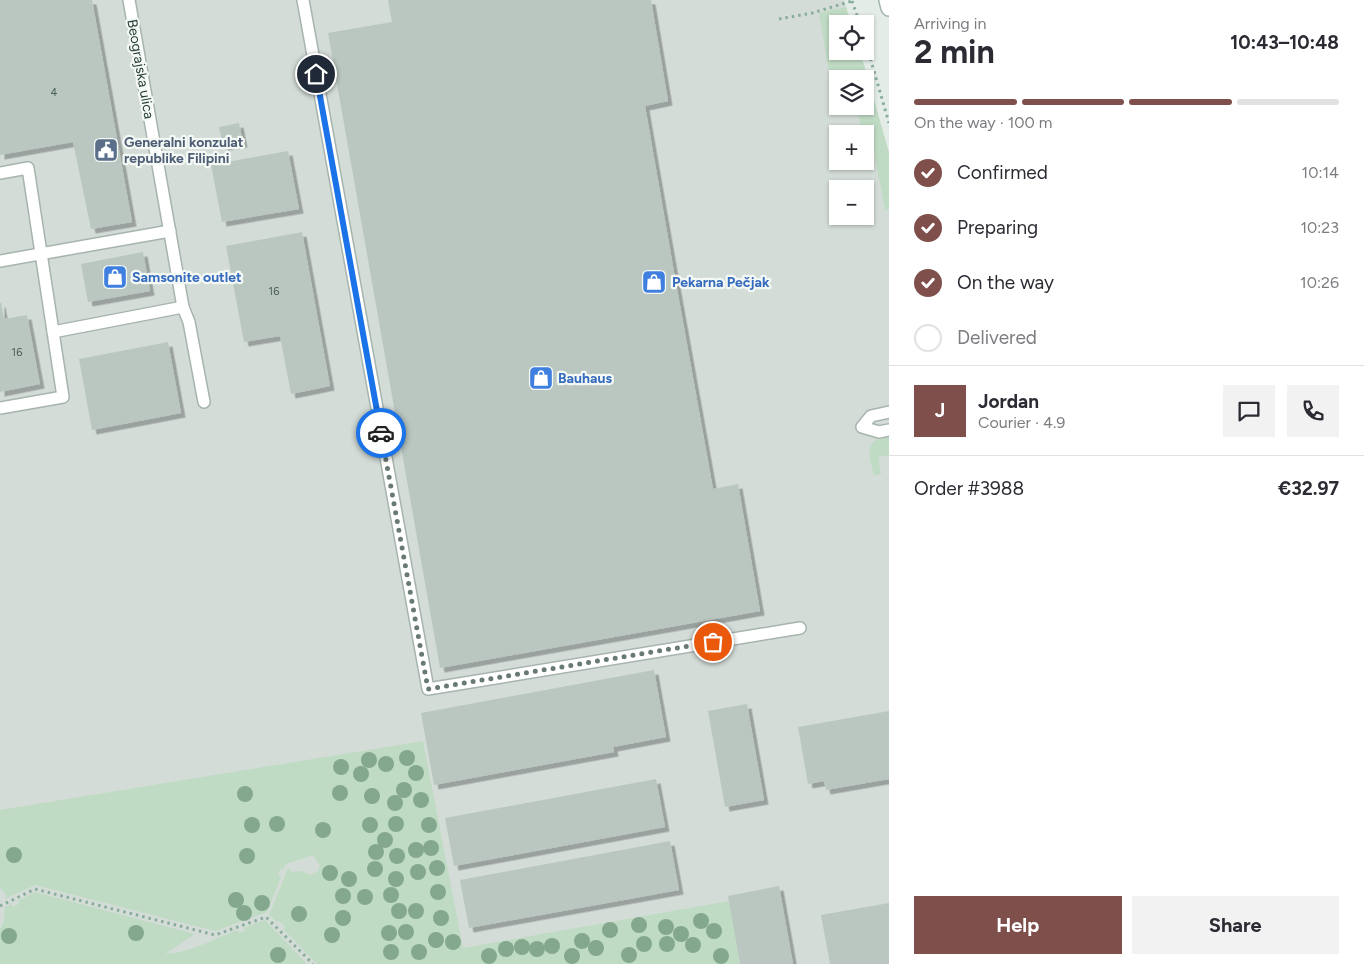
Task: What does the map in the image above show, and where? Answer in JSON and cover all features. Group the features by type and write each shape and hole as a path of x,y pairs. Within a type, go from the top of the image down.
{"main road":[{"path":"887,0 889,8"}],"lane":[{"name":"Beograjska ulica","path":"129,0 183,307 189,322 204,402"},
{"path":"303,0 428,689 800,628"},
{"path":"0,173 28,168 63,397 0,408"},
{"path":"0,261 170,231"},
{"path":"53,332 183,307"},
{"path":"889,412 871,416 862,427 879,432 889,430"}],"path":[{"path":"779,19 812,13 852,1 857,15"},
{"path":"871,60 889,123"},
{"path":"0,906 35,888 215,935 266,917 313,964"}],"shaded area":[{"path":"0,0 844,0 848,15 829,15 829,60 863,60 865,70 829,70 829,115 874,115 874,100 889,153 889,964 0,964"}],"green space":[{"path":"846,7 848,15 829,15 829,60 863,60 865,70 829,70 829,72 819,13"},
{"path":"874,100 889,153 889,209 885,210 874,152 874,125 860,125 859,115 874,115"},
{"path":"889,437 889,455 878,457 881,474 874,476 870,447 876,440"},
{"path":"423,741 463,948 729,901 740,964 317,964 283,929 285,926 269,915 288,868 292,872 302,871 311,875 318,871 320,866 313,855 286,864 284,869 280,869 278,875 281,877 267,912 215,931 35,885 5,899 6,894 0,888 0,810"},
{"path":"35,892 195,934 165,954 193,948 237,930 239,933 245,931 244,928 265,920 307,964 0,964 0,929 4,921 5,907 11,904 13,907 19,904 18,901"}],"building":[{"path":"0,0 92,0 132,222 91,229 73,142 0,155"},
{"name":"Bauhaus","path":"388,0 651,0 668,101 645,106 674,272 713,489 738,484 760,611 440,668 328,33 392,22"},
{"path":"239,123 243,143 223,146 219,127"},
{"path":"288,151 299,209 222,222 211,165"},
{"path":"302,232 330,386 291,394 280,336 244,342 226,246"},
{"name":"Samsonite outlet","path":"143,252 150,291 88,302 81,264"},
{"path":"0,303 4,319 27,315 40,384 0,392"},
{"path":"168,342 181,413 92,430 79,359"},
{"path":"654,670 666,737 613,747 614,752 434,785 421,713"},
{"path":"747,704 764,800 725,807 708,711"},
{"path":"889,711 889,779 826,790 824,781 808,784 798,727"},
{"path":"656,779 665,827 454,866 445,818"},
{"path":"670,841 679,890 469,928 460,880"},
{"path":"779,886 793,964 740,964 728,896"},
{"path":"889,903 889,964 830,964 821,915"}],"way so far":[{"path":"381,433 428,689 713,642"}],"place":[{"name":"Generalni konzulat republike Filipini","path":"106,150"},
{"name":"Samsonite outlet","path":"115,277"},
{"name":"Pekarna Pečjak","path":"654,282"},
{"name":"Bauhaus","path":"541,378"}],"route":[{"path":"316,74 381,433"}]}
